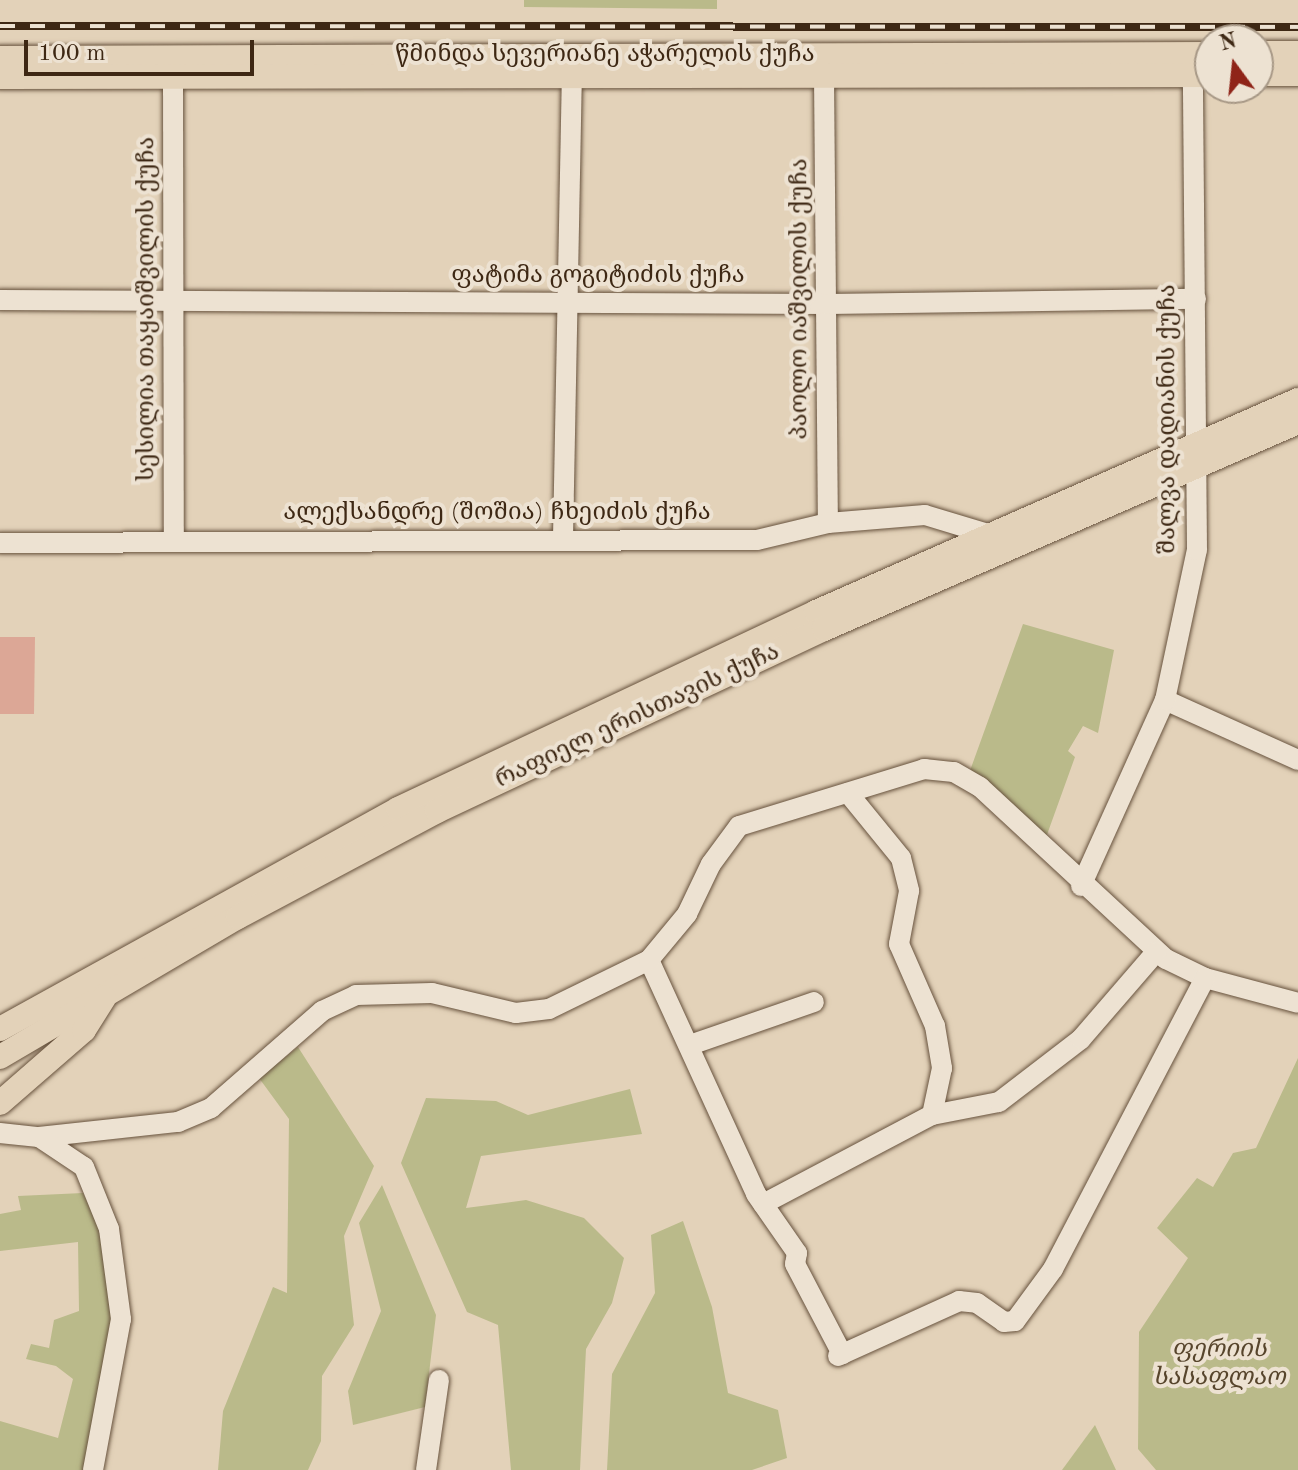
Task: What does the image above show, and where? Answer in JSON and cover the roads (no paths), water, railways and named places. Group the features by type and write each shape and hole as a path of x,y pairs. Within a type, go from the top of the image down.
{"main road":[{"path":"1274,53 1298,53"},
{"name":"წმინდა სევერიანე აჭარელის ქუჩა","path":"0,58 1194,54"},
{"name":"წმინდა სევერიანე აჭარელის ქუჩა","path":"0,77 1194,74"},
{"path":"1274,74 1298,74"},
{"name":"რაფიელ ერისთავის ქუჩა","path":"0,1057 437,811 1198,455 1298,400"},
{"name":"რაფიელ ერისთავის ქუჩა","path":"0,1029 398,809 988,534 1198,455 1298,422"},
{"path":"0,1103 84,1030 105,996"}],"street":[{"name":"პაოლო იაშვილის ქუჩა","path":"824,75 828,523"},
{"name":"სესილია თაყაიშვილის ქუჩა","path":"173,76 174,541"},
{"path":"563,538 572,76"},
{"name":"შალვა დადიანის ქუჩა","path":"1081,886 1165,700 1197,550 1196,299 1201,104"},
{"name":"ფატიმა გოგიტიძის ქუჩა","path":"0,300 828,304 1196,299"},
{"name":"ალექსანდრე (შოშია) ჩხეიძის ქუჩა","path":"0,543 563,538 757,540 828,523 925,515 988,534"},
{"path":"1165,700 1298,760"},
{"path":"0,1133 39,1137 145,1129 211,1108 322,1011 356,995 432,993 516,1013 549,1009 649,960 687,914 711,864 739,826 924,769 954,772 1027,823 1081,886 1156,952 1205,978 1298,1003"},
{"path":"848,793 901,858 909,891 899,944 935,1026 942,1068 932,1115"},
{"path":"763,1204 932,1115 999,1102 1045,1072 1156,952"},
{"path":"649,960 763,1204 797,1253 795,1264 840,1355 959,1301 977,1303 1004,1322 1015,1321 1053,1269 1205,978"},
{"path":"690,1045 814,1002"},
{"path":"39,1137 84,1167 109,1229 121,1319 93,1470"},
{"path":"426,1470 439,1380"}],"railway":[{"path":"0,26 1298,27"}],"park label":[{"name":"ფერიის სასაფლაო","path":"1219,1365"}]}
